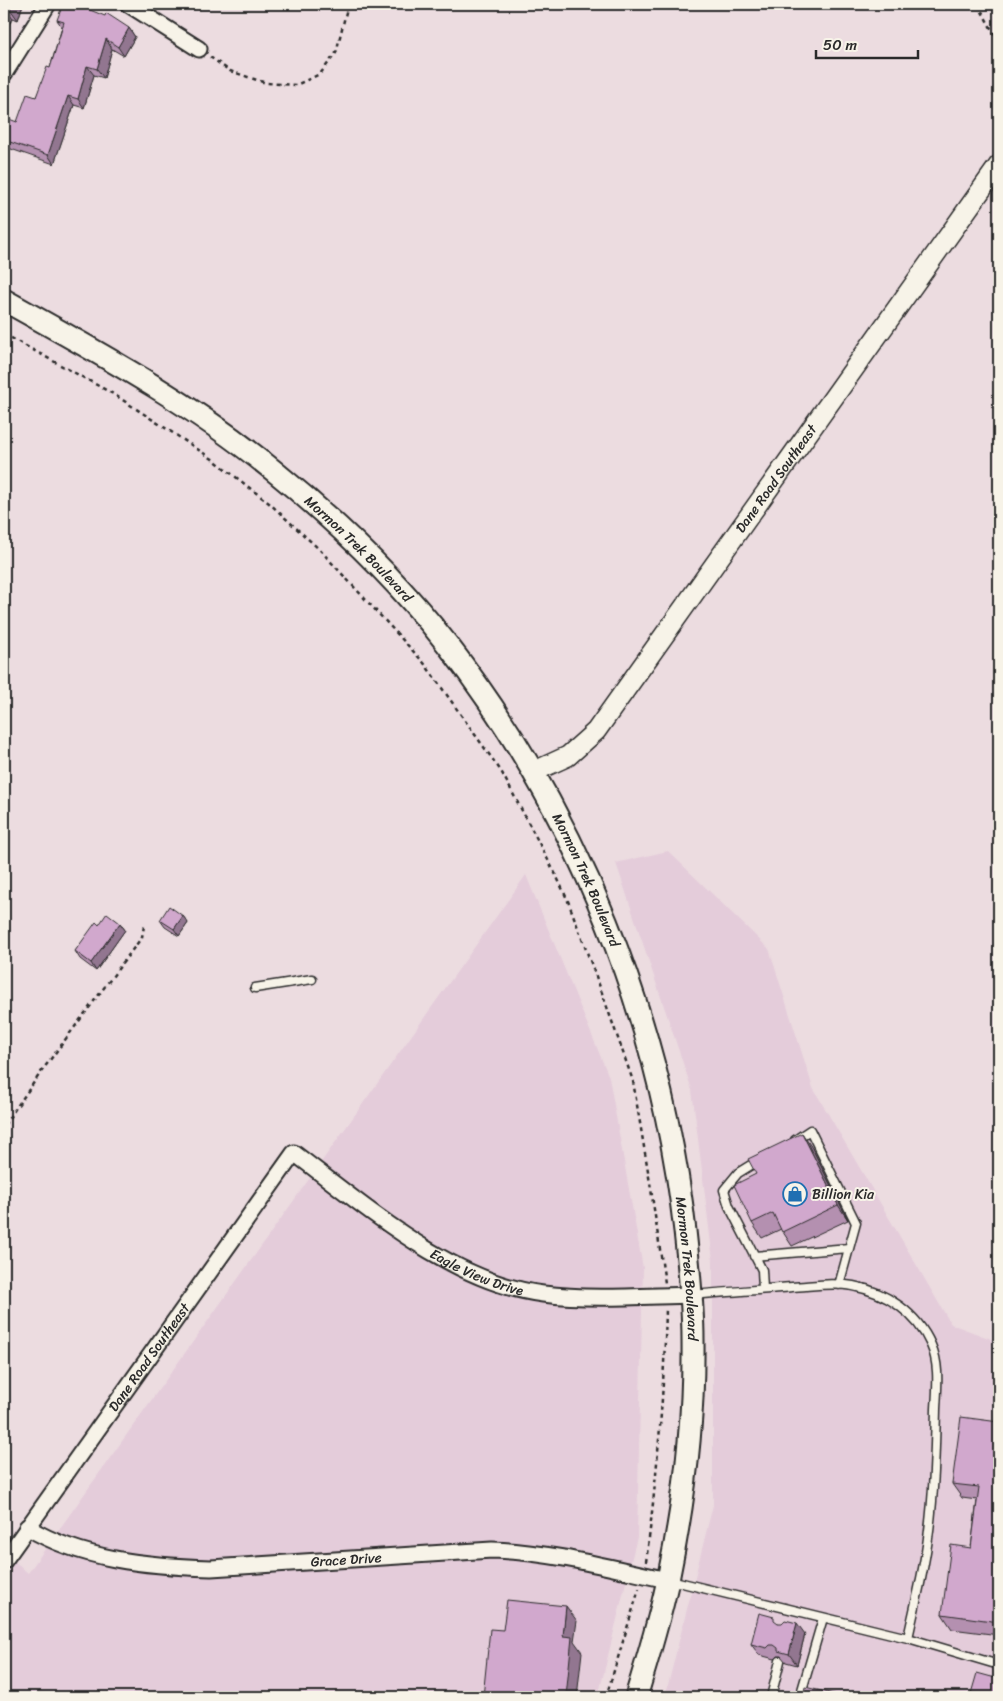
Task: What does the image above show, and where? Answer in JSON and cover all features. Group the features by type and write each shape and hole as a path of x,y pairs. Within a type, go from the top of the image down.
{"main road":[{"name":"Mormon Trek Boulevard","path":"4,300 165,393 222,431 274,471 364,551 404,593 448,645 509,733 534,772 600,906 630,985 654,1064 670,1128 680,1192 692,1295 693,1347 689,1434 676,1537 668,1580 636,1697"}],"street":[{"path":"4,74 48,4"},
{"path":"128,4 199,49"},
{"name":"Dane Road Southeast","path":"534,772 568,756 596,731 999,165"},
{"name":"Dane Road Southeast","path":"4,1561 294,1153"},
{"name":"Eagle View Drive","path":"294,1153 413,1240 458,1266 500,1284 543,1294 585,1297 692,1295"},
{"name":"Grace Drive","path":"27,1527 44,1538 100,1555 177,1566 211,1568 492,1550 550,1556 668,1580"}],"lane":[{"path":"255,988 312,979"},
{"path":"788,1143 810,1130 856,1224 838,1285"},
{"path":"763,1290 762,1270 729,1206 724,1190 738,1173 766,1156"},
{"path":"754,1256 849,1248"},
{"path":"692,1295 838,1285 852,1286 891,1300 909,1312 931,1344 935,1355 937,1372 936,1449 928,1538 908,1638"},
{"path":"668,1580 908,1638 998,1664"},
{"path":"789,1620 791,1610"},
{"path":"800,1697 823,1618"},
{"path":"772,1697 780,1661"}],"path":[{"path":"199,49 230,71 266,83 296,85 320,74 336,53 348,4"},
{"path":"978,4 999,43"},
{"path":"4,334 114,395 214,460 269,503 320,550 424,663 500,771 568,901 633,1081 666,1296 662,1401 654,1496 644,1575 606,1697"},
{"path":"4,1125 142,937 144,926"}],"shaded area":[{"path":"668,851 769,949 813,1088 951,1324 999,1342 999,1697 665,1697 713,1505 713,1260 692,1090 616,863"},
{"path":"526,875 609,1077 643,1268 637,1537 598,1697 4,1697 4,1552 28,1573"}],"building":[{"path":"4,4 12,4 10,9 5,7 4,9"},
{"path":"63,4 75,4 105,16 106,13 129,28 118,47 106,39 97,69 87,66 78,99 68,96 48,155 4,140 4,133 9,119 17,122 27,94 36,97 47,67 50,68 64,22 57,20"},
{"path":"169,906 183,916 174,929 160,920"},
{"path":"107,913 120,923 91,963 75,951 96,922 99,925"},
{"name":"Billion Kia","path":"802,1133 838,1205 782,1232 773,1213 752,1223 734,1185 756,1174 748,1159"},
{"path":"961,1417 999,1422 999,1622 942,1614 951,1545 971,1548 979,1487 952,1484"},
{"path":"507,1600 566,1606 563,1636 572,1637 566,1697 483,1697 490,1629 503,1630"},
{"path":"759,1613 774,1617 774,1620 778,1623 782,1623 785,1620 797,1623 789,1654 778,1651 778,1648 774,1645 770,1645 767,1648 751,1644"},
{"path":"977,1673 999,1679 999,1697 970,1697"},
{"path":"805,1687 846,1697 803,1697"}],"place":[{"name":"Billion Kia","path":"795,1194"}]}
